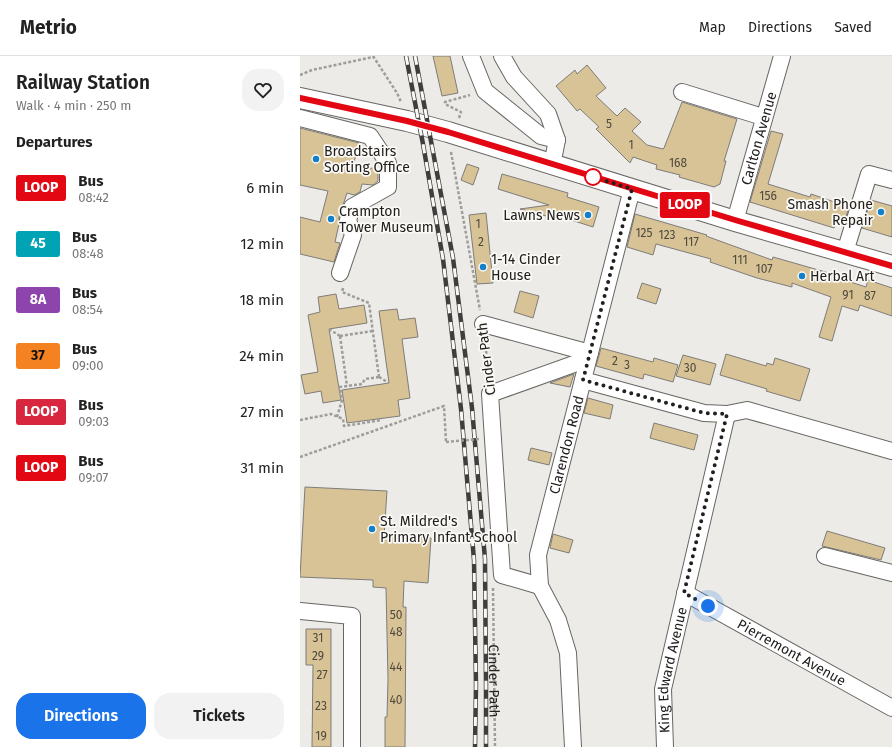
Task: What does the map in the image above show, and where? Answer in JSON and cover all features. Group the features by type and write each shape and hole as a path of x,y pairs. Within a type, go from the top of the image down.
{"main road":[{"path":"300,98 407,121 446,138 552,165 892,266"}],"street":[{"path":"471,56 485,92 541,136 556,140"},
{"path":"502,56 514,77 548,114 556,140 552,165"},
{"name":"Carlton Avenue","path":"735,220 782,56"},
{"path":"682,92 764,117"},
{"path":"300,118 370,136 388,163 388,187 352,207 348,220 353,235 340,273"},
{"path":"845,252 869,174 892,180"},
{"name":"Clarendon Road","path":"540,586 538,555 632,189"},
{"path":"483,324 589,356"},
{"path":"490,394 589,356"},
{"path":"583,380 704,413 727,414 747,410 892,451"},
{"name":"Cinder Path","path":"490,394 502,575"},
{"path":"684,593 727,414"},
{"path":"825,556 892,573"},
{"path":"502,575 540,586 558,620 568,653 573,747"},
{"name":"Pierremont Avenue","path":"684,593 892,708"},
{"name":"King Edward Avenue","path":"665,747 663,689 684,593"},
{"path":"300,611 352,616 352,747"}],"path":[{"path":"300,75 312,70 373,56 397,92"},
{"path":"460,118 462,112 445,104 445,102 485,92"},
{"name":"Cinder Path","path":"446,138 483,324 490,394"},
{"path":"340,273 346,279 342,292 369,303 380,377"},
{"path":"329,329 340,336 373,331"},
{"path":"340,336 347,386"},
{"path":"337,417 342,400 340,387 362,384 365,379 380,377 389,383"},
{"path":"300,457 444,406 446,442 479,439"},
{"path":"300,420 331,414 343,419 344,426 382,420"},
{"name":"Cinder Path","path":"495,747 493,578 502,575"}],"building":[{"path":"433,56 450,56 458,93 442,96"},
{"path":"587,65 606,88 596,96 617,116 625,108 641,122 632,131 647,145 664,148 682,102 737,119 724,161 726,161 720,184 714,187 679,177 680,175 656,169 657,165 633,157 630,163 596,129 599,127 580,109 577,111 556,86 575,70 577,74"},
{"path":"300,128 359,143 352,170 373,168 378,171 378,181 373,185 362,184 360,192 354,195 347,193 339,217 335,242 340,243 334,262 300,254 300,217 320,222 328,191 300,185"},
{"path":"771,131 783,134 768,184 810,197 811,194 849,207 844,223 837,220 834,228 750,202"},
{"path":"467,164 479,168 473,185 461,180"},
{"path":"502,174 568,193 567,197 599,207 593,227 562,217 561,220 520,209 549,205 498,189"},
{"path":"871,200 892,206 892,237 862,228"},
{"path":"486,213 493,283 477,284 469,215"},
{"path":"635,214 707,235 706,236 772,260 773,257 836,275 835,277 866,287 868,280 892,288 892,316 860,305 858,311 842,306 832,341 819,337 831,297 792,283 792,287 757,278 710,262 711,259 656,244 653,255 627,247"},
{"path":"642,283 661,289 656,304 637,298"},
{"path":"520,291 539,296 533,318 514,312"},
{"path":"336,294 339,309 364,305 367,323 329,329 341,400 323,403 321,391 305,394 301,375 318,372 308,315 320,312 318,297"},
{"path":"397,309 399,320 415,318 418,337 402,339 410,398 398,400 400,416 347,423 342,390 389,383 379,311"},
{"path":"601,348 653,362 654,358 678,365 673,382 644,374 643,379 596,366"},
{"path":"726,354 766,366 767,363 773,365 775,358 810,369 800,401 766,391 767,389 720,375"},
{"path":"683,355 716,364 710,385 676,376"},
{"path":"574,374 570,387 550,383"},
{"path":"588,398 613,405 610,419 584,413"},
{"path":"654,423 698,435 694,450 650,438"},
{"path":"531,448 552,453 549,465 528,460"},
{"path":"305,487 387,491 384,536 431,538 428,583 404,581 403,607 406,607 405,747 385,747 385,717 387,717 388,679 386,588 373,587 373,580 300,577"},
{"path":"827,531 885,548 881,560 822,546"},
{"path":"553,534 573,540 569,553 550,548"},
{"path":"306,629 331,629 331,747 312,747 313,665 306,665"}],"railway":[{"path":"406,56 443,259 461,409 474,560 476,686 475,747"},
{"path":"415,56 453,258 472,408 485,559 486,747"}],"bus line":[{"name":"LOOP","path":"300,98 407,121 448,132 552,165 892,266"}],"place":[{"name":"Broadstairs Sorting Office","path":"316,159"},
{"name":"Smash Phone Repair","path":"881,212"},
{"name":"Lawns News","path":"588,215"},
{"name":"Crampton Tower Museum","path":"331,219"},
{"name":"1-14 Cinder House","path":"483,267"},
{"name":"Herbal Art","path":"802,276"},
{"name":"St. Mildred's Primary Infant School","path":"372,529"}],"route":[{"path":"593,177 632,189 583,380 704,413 727,414 711,486 684,593 708,606"}]}
